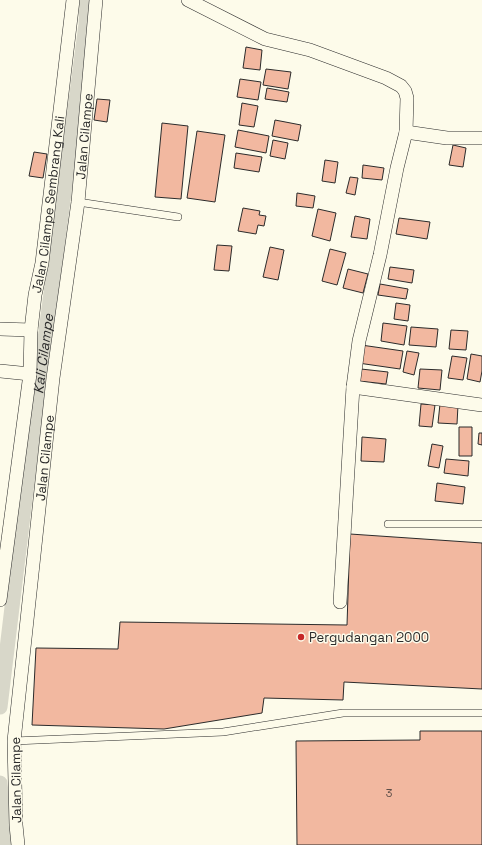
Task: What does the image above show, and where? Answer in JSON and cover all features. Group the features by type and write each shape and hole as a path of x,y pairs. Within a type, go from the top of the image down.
{"street":[{"name":"Jalan Cilampe Sembrang Kali","path":"0,600 30,374 31,330 35,295 42,263 73,0"},
{"name":"Jalan Cilampe","path":"18,845 16,825 14,741 53,378 78,202 96,0"},
{"path":"188,0 266,39 310,50 386,78 401,86 407,98 406,132 397,168 380,256 359,341 353,387 340,602"},
{"path":"406,132 447,138 482,138"},
{"path":"0,328 31,330"},
{"path":"0,371 30,374"},
{"path":"353,387 482,405"}],"lane":[{"path":"78,202 178,217"},
{"path":"388,524 482,524"},
{"path":"14,741 223,732 343,713 482,713"}],"building":[{"path":"246,47 262,50 260,70 243,68"},
{"path":"266,69 291,72 288,89 263,85"},
{"path":"240,79 261,82 258,100 237,97"},
{"path":"267,88 289,92 287,102 265,99"},
{"path":"97,99 110,100 107,122 94,120"},
{"path":"242,103 258,106 254,127 239,125"},
{"path":"275,120 301,125 298,141 272,136"},
{"path":"162,123 188,126 181,199 155,197"},
{"path":"238,130 269,136 266,153 235,147"},
{"path":"197,131 225,135 215,202 187,198"},
{"path":"273,140 288,143 285,159 270,156"},
{"path":"453,145 466,148 463,167 449,165"},
{"path":"34,152 47,154 43,178 29,176"},
{"path":"236,153 262,157 259,172 234,168"},
{"path":"325,160 338,162 335,183 322,181"},
{"path":"363,165 384,168 382,180 362,178"},
{"path":"350,177 358,178 355,195 346,193"},
{"path":"297,193 315,196 313,208 296,206"},
{"path":"243,208 260,211 259,215 266,216 264,226 258,225 256,234 238,231"},
{"path":"318,209 336,213 330,241 312,236"},
{"path":"355,216 370,219 367,239 351,237"},
{"path":"399,218 430,222 427,239 396,234"},
{"path":"217,245 232,246 229,271 214,270"},
{"path":"270,247 284,250 278,280 263,277"},
{"path":"330,249 346,253 337,285 322,281"},
{"path":"390,267 414,270 412,283 388,279"},
{"path":"348,269 368,274 363,293 343,288"},
{"path":"380,284 408,289 406,299 378,295"},
{"path":"396,303 410,305 408,321 394,319"},
{"path":"383,323 407,326 404,345 381,341"},
{"path":"411,327 438,329 436,347 409,345"},
{"path":"451,330 468,331 466,350 449,349"},
{"path":"361,345 403,351 400,369 358,363"},
{"path":"407,351 419,353 414,375 403,372"},
{"path":"471,354 482,356 480,382 467,379"},
{"path":"452,356 467,358 463,380 448,378"},
{"path":"361,369 388,372 386,384 359,381"},
{"path":"420,369 442,370 440,390 418,388"},
{"path":"421,404 435,405 432,427 419,426"},
{"path":"440,404 458,405 457,424 438,423"},
{"path":"459,427 472,427 472,456 459,456"},
{"path":"479,433 482,433 482,445 478,444"},
{"path":"362,437 386,439 384,462 361,461"},
{"path":"432,444 443,446 439,468 428,466"},
{"path":"446,459 469,461 468,476 444,473"},
{"path":"437,483 465,487 463,504 435,501"},
{"name":"Pergudangan 2000","path":"350,534 482,543 482,689 344,682 343,700 264,698 262,713 164,729 32,725 36,648 118,649 120,622 347,625"},
{"path":"420,731 482,731 482,845 297,845 296,741 420,740"}],"waterway":[{"name":"Kali Cilampe","path":"0,707 35,416 86,24 87,0"},
{"name":"Kali Cilampe","path":"0,783 6,845"}],"place":[{"name":"Pergudangan 2000","path":"301,637"}]}
